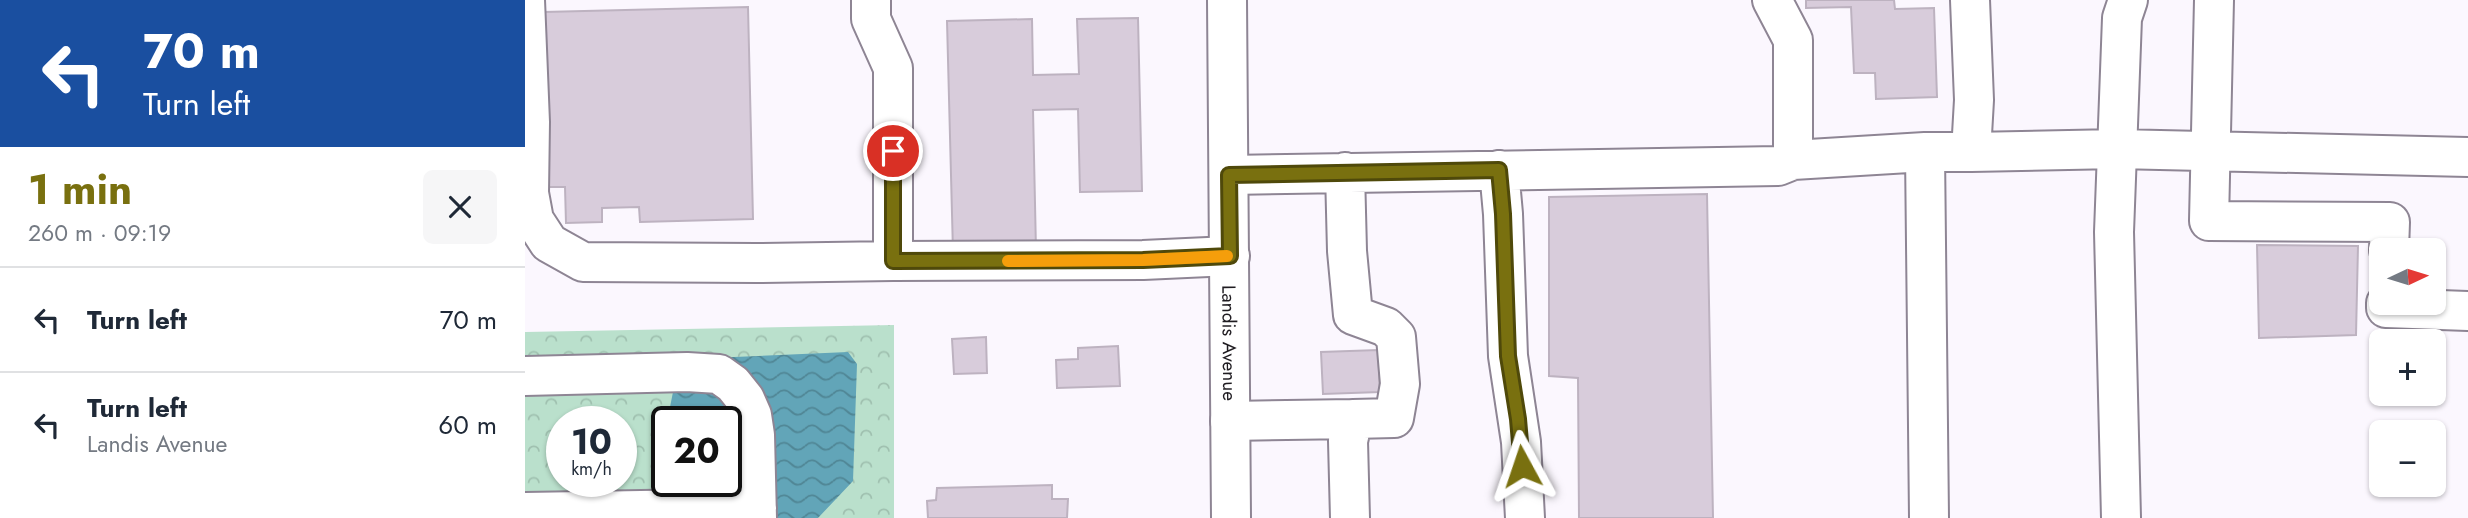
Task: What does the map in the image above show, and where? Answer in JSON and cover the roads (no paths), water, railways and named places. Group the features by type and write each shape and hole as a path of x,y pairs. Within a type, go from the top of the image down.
{"main road":[{"path":"525,0 530,122 529,193 534,220 549,243 583,262 1143,260 1230,256"},
{"path":"871,0 871,19 893,68 893,261"},
{"name":"Landis Avenue","path":"1227,0 1231,518"},
{"path":"1772,0 1793,40 1793,160"},
{"path":"1970,0 1974,100 1971,152"},
{"path":"2122,518 2114,232 2122,18 2128,0"},
{"path":"2214,0 2209,221 2390,222 2389,238"},
{"path":"1229,175 1778,166 1793,160 1925,152 2117,149 2468,157"},
{"path":"1925,152 1929,518"},
{"path":"1499,170 1508,356 1521,442 1525,518"},
{"path":"1230,421 1394,418 1400,384 1396,337 1386,327 1353,315 1347,251 1345,172"},
{"path":"2447,311 2468,312"},
{"path":"525,376 687,372 719,374 733,384 745,399 752,415 757,513 525,512"},
{"path":"1350,518 1348,441 1353,419"}],"water":[{"path":"848,352 857,364 853,481 818,518 670,518 669,497 742,497 742,406 670,406 674,387 710,358"}]}
